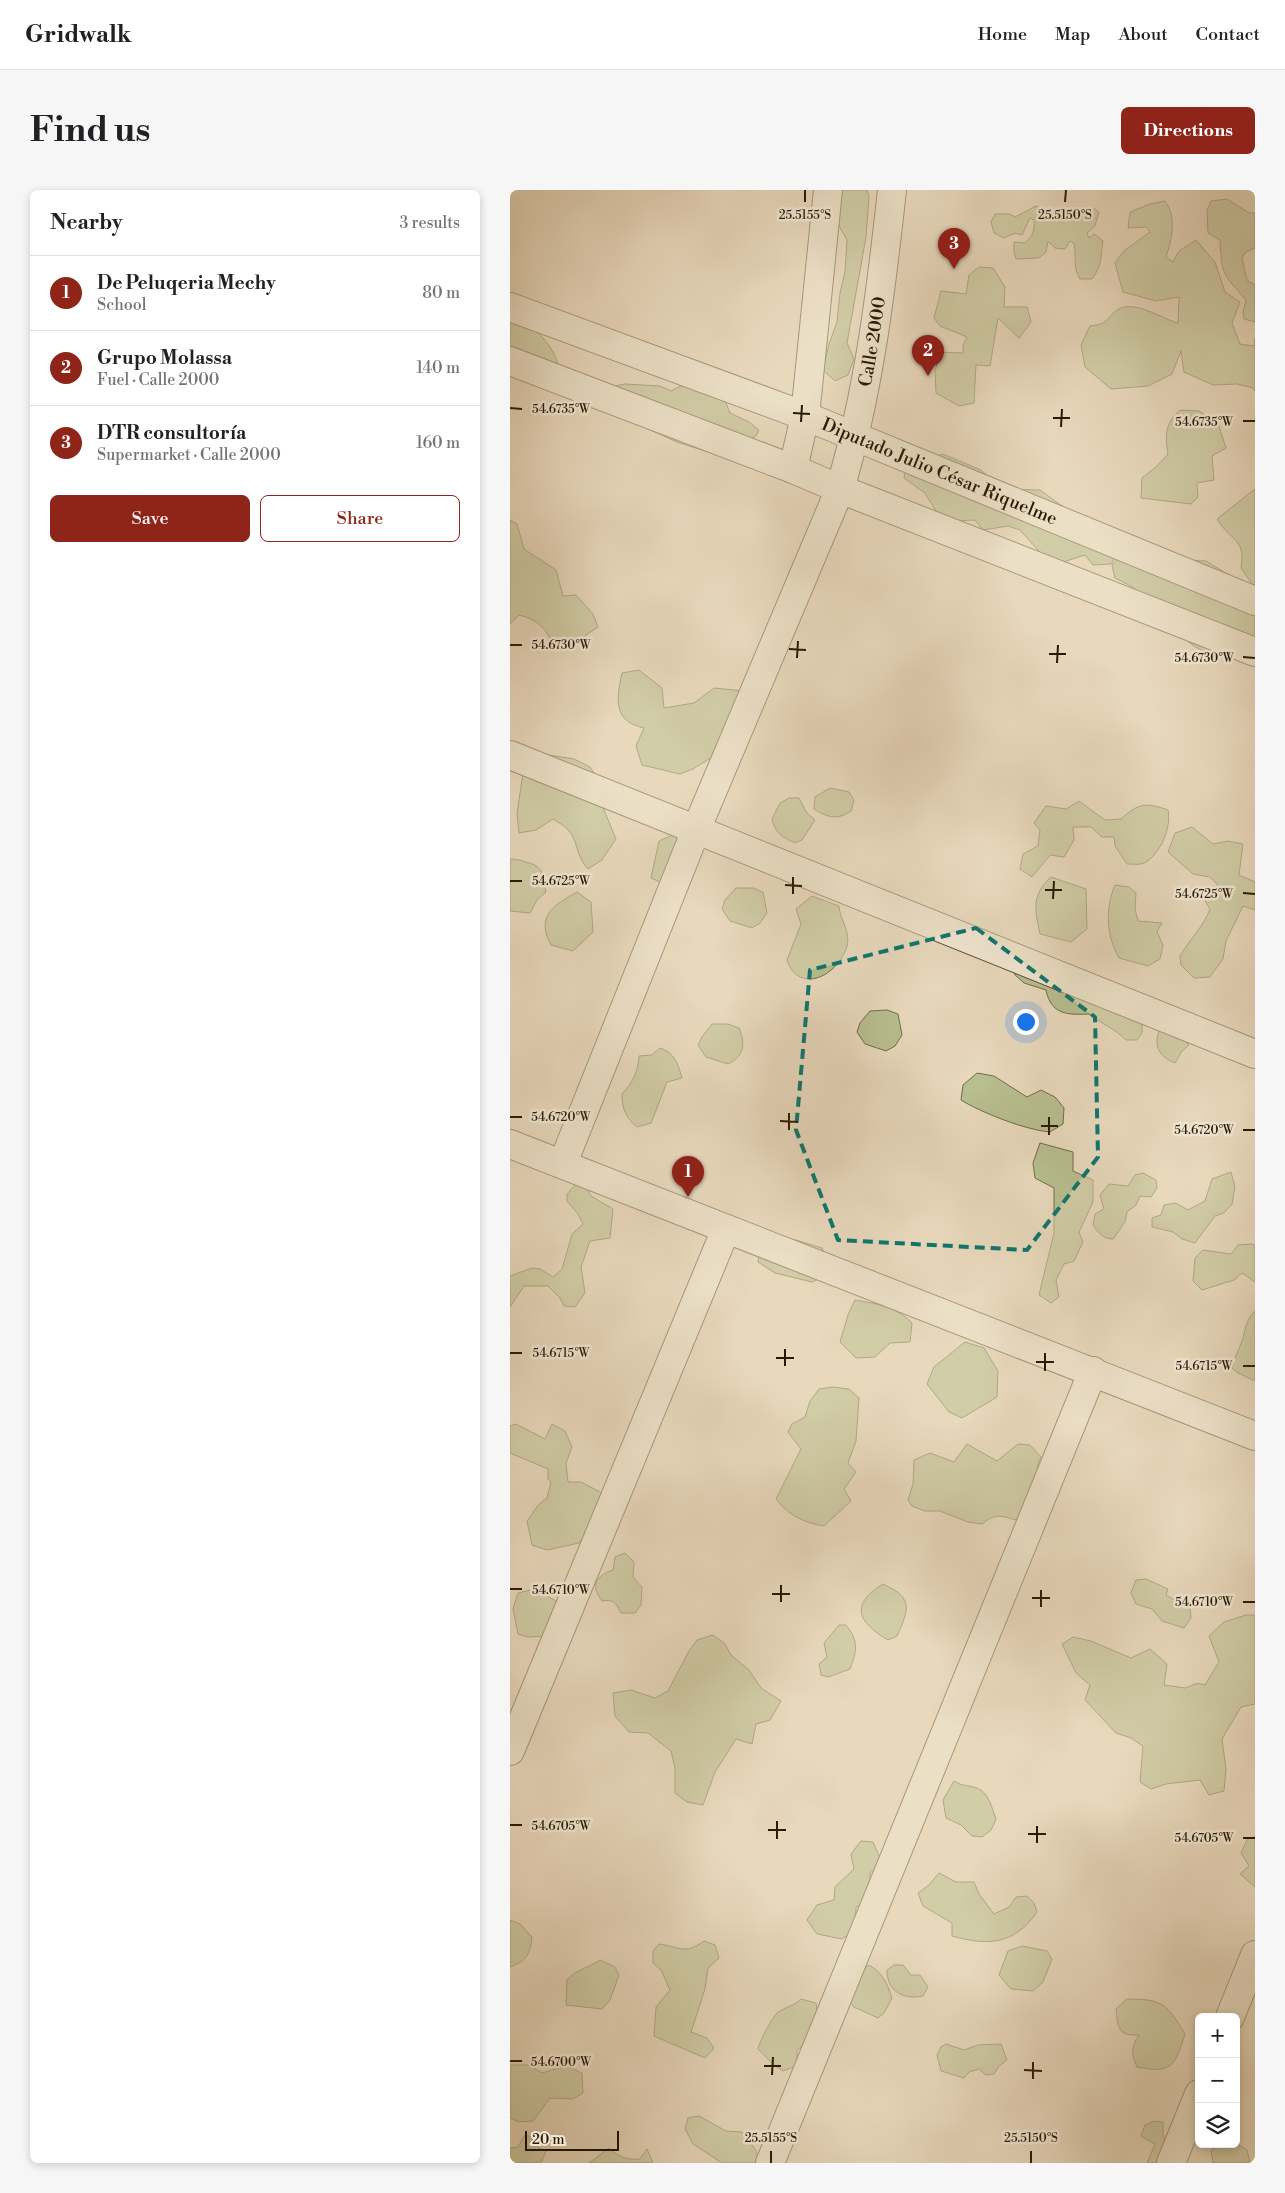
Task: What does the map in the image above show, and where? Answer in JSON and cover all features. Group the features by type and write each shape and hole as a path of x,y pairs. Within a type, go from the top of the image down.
{"street":[{"path":"793,469 804,416 828,190"},
{"name":"Calle 2000","path":"562,1164 696,830 840,489 855,437 878,312 892,190"},
{"name":"Diputado Julio César Riquelme","path":"510,307 804,416 1255,600"},
{"path":"510,361 793,469 1255,652"},
{"path":"510,755 1255,1054"},
{"path":"510,1144 1255,1436"},
{"path":"510,1751 726,1229"},
{"path":"770,2163 1093,1371"},
{"path":"1232,2013 1255,1955"},
{"path":"1171,2163 1195,2103"}],"highlighted area":[{"path":"976,928 1095,1017 1098,1157 1027,1250 838,1240 796,1130 810,970"}],"green space":[{"path":"835,190 867,190 869,197 866,237 847,343 854,359 848,375 835,381 823,370 829,344 837,322 840,293 845,272 847,240 834,217"},
{"path":"1227,199 1249,213 1255,213 1255,248 1246,252 1242,258 1247,280 1255,285 1255,322 1244,319 1243,312 1246,300 1225,274 1220,240 1208,233 1207,210 1211,201"},
{"path":"1165,201 1169,207 1172,221 1170,243 1166,257 1173,262 1179,251 1196,240 1215,262 1225,292 1240,302 1232,323 1240,344 1254,346 1255,338 1255,391 1253,388 1237,384 1213,385 1184,372 1181,351 1172,374 1148,386 1111,389 1085,367 1081,345 1090,326 1105,322 1119,309 1126,307 1141,308 1178,323 1179,297 1156,301 1123,292 1115,263 1124,251 1150,232 1147,227 1128,228 1130,212 1150,204"},
{"path":"1036,206 1048,211 1054,220 1064,222 1070,215 1091,213 1093,208 1099,212 1095,226 1087,233 1089,238 1094,234 1103,241 1100,265 1092,279 1080,279 1075,266 1074,243 1070,241 1065,249 1055,248 1048,241 1046,252 1039,258 1016,259 1014,242 1025,243 1033,233 1034,220 1030,218 1022,235 1015,233 1004,238 994,233 991,222 995,214 1010,214 1015,217"},
{"path":"979,267 993,268 1005,287 1004,307 1027,307 1031,322 1019,338 998,318 990,366 976,365 974,403 959,406 936,393 935,371 940,352 963,353 963,345 967,337 940,326 934,318 941,291 966,294 969,275"},
{"path":"510,316 540,335 550,347 558,364 547,369 510,361"},
{"path":"625,384 660,386 671,391 683,385 720,388 730,413 749,422 759,430 756,436 750,439 736,461 677,442 628,420 605,388"},
{"path":"1180,410 1199,411 1218,423 1226,448 1212,456 1214,480 1197,483 1198,497 1191,504 1141,498 1142,478 1168,454 1167,430 1171,420"},
{"path":"943,454 981,470 1002,489 1040,490 1083,521 1118,553 1111,564 1093,565 1085,555 1060,563 1047,560 1020,530 1008,526 983,530 975,520 951,521 939,516 925,493 904,478 906,465"},
{"path":"1255,489 1255,585 1253,585 1241,568 1242,558 1239,545 1217,519"},
{"path":"510,520 517,524 524,549 556,570 563,596 576,595 593,614 598,627 566,649 553,647 549,635 537,622 531,619 519,615 510,624"},
{"path":"1128,547 1167,559 1206,561 1255,591 1255,642 1238,637 1220,656 1195,647 1139,592 1115,578 1112,565"},
{"path":"639,670 662,688 664,708 694,703 714,688 744,691 746,736 693,769 680,774 642,765 636,746 644,728 634,725 622,715 618,700 622,673"},
{"path":"543,754 574,759 590,767 600,781 604,810 616,839 602,860 588,869 581,859 569,831 553,819 536,830 519,833 517,813 523,773"},
{"path":"830,788 849,792 854,800 851,811 842,816 833,817 814,809 815,797"},
{"path":"789,798 799,798 807,813 815,820 802,840 795,843 780,834 775,828 772,819 780,803"},
{"path":"1079,801 1105,820 1121,819 1138,807 1148,805 1168,810 1169,817 1165,837 1158,850 1147,862 1127,864 1115,846 1114,837 1102,837 1091,827 1073,827 1074,840 1064,857 1050,855 1032,877 1020,869 1023,854 1038,846 1040,830 1034,823 1046,806 1066,809"},
{"path":"1192,827 1213,844 1228,841 1243,844 1239,875 1255,882 1255,910 1243,906 1226,941 1223,959 1210,977 1194,978 1181,965 1180,956 1204,922 1210,909 1201,894 1218,885 1210,877 1193,874 1168,852 1175,833"},
{"path":"681,831 693,838 694,874 662,883 651,878 659,841"},
{"path":"510,859 520,860 537,866 542,872 546,892 537,900 530,913 510,911"},
{"path":"1051,877 1086,889 1087,929 1071,942 1040,934 1036,910 1037,897 1040,890"},
{"path":"1115,885 1129,887 1136,893 1135,909 1138,921 1162,923 1157,932 1163,945 1160,959 1148,966 1119,958 1111,940 1108,913"},
{"path":"736,888 753,888 763,892 767,913 760,923 752,928 730,921 722,909 725,900"},
{"path":"577,892 591,902 593,932 573,951 551,945 545,926 549,912"},
{"path":"812,896 839,906 848,941 843,956 828,973 809,979 800,977 793,971 787,960 801,924 796,909"},
{"path":"1028,956 1142,1022 1142,1033 1137,1040 1126,1040 1089,1014 1067,1013 1056,1009 1048,998 1046,990 1024,983 1014,974"},
{"path":"887,1010 898,1014 902,1035 895,1046 886,1051 865,1044 857,1032 860,1023 870,1011"},
{"path":"712,1024 728,1024 739,1028 743,1044 742,1049 737,1057 728,1064 706,1057 698,1045"},
{"path":"1160,1028 1182,1037 1189,1045 1182,1051 1175,1063 1164,1057 1158,1049 1157,1040"},
{"path":"660,1048 672,1056 682,1078 667,1082 651,1123 637,1127 625,1112 622,1094 634,1076 639,1056 652,1055"},
{"path":"977,1073 994,1076 1027,1097 1041,1090 1055,1097 1064,1108 1063,1124 1050,1132 1040,1131 992,1115 961,1100 963,1085"},
{"path":"1040,1143 1073,1152 1073,1171 1093,1180 1093,1202 1079,1232 1083,1242 1074,1261 1064,1264 1056,1280 1059,1297 1051,1303 1039,1295 1054,1233 1054,1188 1035,1178 1033,1163"},
{"path":"1231,1172 1235,1187 1232,1204 1224,1213 1215,1216 1195,1243 1182,1239 1173,1232 1152,1227 1152,1218 1161,1215 1164,1205 1176,1203 1188,1210 1205,1201 1212,1179"},
{"path":"1143,1173 1156,1180 1157,1188 1151,1197 1140,1196 1136,1205 1127,1212 1125,1222 1113,1239 1104,1237 1093,1225 1095,1214 1104,1209 1100,1195 1109,1184 1128,1186 1135,1175"},
{"path":"583,1182 591,1196 613,1209 610,1238 590,1241 581,1267 585,1293 575,1307 564,1306 560,1298 548,1286 524,1286 510,1307 510,1276 532,1268 540,1269 553,1277 562,1269 572,1234 583,1224 578,1214 567,1201 567,1194 574,1186"},
{"path":"796,1240 822,1248 829,1264 826,1275 812,1282 775,1273 758,1262 759,1253 781,1241"},
{"path":"1238,1245 1255,1245 1255,1282 1242,1273 1234,1280 1202,1290 1193,1281 1195,1258 1203,1250 1231,1254"},
{"path":"855,1300 893,1309 906,1317 912,1323 910,1342 890,1343 875,1357 856,1358 840,1342 848,1315"},
{"path":"1255,1311 1255,1381 1232,1368 1248,1322"},
{"path":"965,1342 984,1348 998,1371 997,1397 962,1418 949,1412 927,1384 934,1367"},
{"path":"832,1387 849,1389 859,1398 856,1441 848,1463 856,1472 844,1489 851,1501 824,1526 810,1523 797,1517 786,1510 776,1499 801,1449 788,1432 792,1424 805,1417 810,1401 819,1389"},
{"path":"516,1424 545,1439 552,1424 565,1431 572,1447 566,1463 568,1482 581,1482 602,1493 587,1532 579,1543 547,1550 532,1545 527,1521 538,1506 547,1498 551,1482 548,1479 548,1469 510,1453 510,1426"},
{"path":"967,1444 997,1461 1018,1444 1030,1445 1041,1457 1037,1466 1041,1478 1026,1513 1015,1520 998,1516 990,1518 982,1524 968,1522 940,1511 925,1511 912,1506 908,1500 913,1484 914,1460 930,1453 954,1462"},
{"path":"625,1553 634,1562 633,1577 642,1587 641,1605 635,1613 621,1613 614,1602 602,1601 596,1590 599,1578 613,1570 615,1557"},
{"path":"1146,1579 1168,1589 1166,1595 1190,1609 1191,1618 1184,1628 1162,1621 1152,1609 1136,1604 1131,1593 1136,1580"},
{"path":"883,1584 900,1594 906,1605 904,1618 897,1636 888,1640 870,1627 864,1620 862,1613 865,1599"},
{"path":"535,1589 561,1604 546,1636 528,1637 518,1634 513,1609 518,1593"},
{"path":"1246,1615 1255,1615 1255,1704 1241,1707 1222,1739 1226,1769 1224,1791 1209,1795 1200,1780 1166,1784 1151,1789 1140,1782 1143,1746 1131,1738 1116,1733 1085,1700 1090,1685 1076,1673 1062,1644 1073,1637 1091,1641 1131,1658 1150,1649 1167,1664 1164,1685 1185,1688 1198,1683 1205,1685 1219,1662 1209,1636 1224,1622"},
{"path":"839,1625 846,1625 853,1636 856,1646 854,1657 850,1669 828,1677 821,1675 819,1664 827,1657 824,1643"},
{"path":"713,1635 725,1644 731,1655 749,1670 761,1688 781,1701 770,1720 756,1724 752,1744 736,1739 715,1772 703,1805 687,1802 675,1793 675,1768 671,1751 648,1733 629,1732 615,1716 613,1693 631,1690 655,1698 668,1691 689,1651 697,1640"},
{"path":"954,1781 981,1790 990,1801 996,1819 991,1830 982,1837 972,1836 961,1825 946,1818 943,1800"},
{"path":"1255,1837 1255,1887 1240,1874 1249,1866 1241,1853 1248,1838"},
{"path":"861,1841 873,1842 882,1863 870,1873 870,1902 856,1907 855,1930 842,1939 817,1934 807,1920 817,1905 834,1900 835,1887 854,1869 851,1854"},
{"path":"939,1873 956,1882 974,1882 979,1894 994,1914 1009,1907 1016,1897 1027,1896 1034,1903 1037,1912 1028,1923 1010,1937 988,1942 952,1936 952,1923 923,1906 918,1893 929,1885"},
{"path":"510,1920 520,1924 532,1937 527,1956 510,1967"},
{"path":"704,1941 715,1945 719,1958 708,1968 705,1989 691,2032 707,2038 714,2048 705,2058 654,2036 656,2007 670,1990 661,1970 653,1963 653,1951 659,1944 687,1949"},
{"path":"1022,1946 1047,1951 1052,1959 1043,1982 1033,1991 1011,1989 999,1975 1008,1951"},
{"path":"600,1960 615,1967 619,1975 610,2000 602,2009 566,2005 567,1980 574,1973"},
{"path":"869,1965 878,1971 884,1979 892,1998 884,2013 878,2018 854,2007 847,1998 860,1972"},
{"path":"894,1965 903,1965 911,1975 920,1975 928,1987 923,1996 909,1997 893,1989 887,1970"},
{"path":"801,1999 816,2003 818,2015 814,2037 797,2050 797,2060 794,2067 783,2071 758,2049 766,2030 777,2013"},
{"path":"1127,1999 1149,2000 1163,2005 1185,2034 1175,2060 1165,2068 1149,2069 1137,2067 1133,2050 1134,2043 1139,2035 1123,2032 1120,2030 1117,2021 1116,2009"},
{"path":"946,2044 964,2050 978,2045 1001,2044 1007,2060 999,2066 994,2074 986,2075 979,2069 969,2072 964,2078 941,2071 937,2055 941,2047"},
{"path":"528,2065 542,2073 566,2066 582,2073 583,2093 573,2099 550,2098 533,2121 519,2122 510,2118 510,2066"},
{"path":"699,2116 726,2131 742,2132 755,2149 760,2163 722,2163 693,2144 685,2129 688,2118"},
{"path":"1154,2121 1163,2122 1163,2137 1170,2141 1165,2163 1147,2163 1155,2144 1141,2136 1145,2125"},
{"path":"524,2136 530,2136 539,2148 546,2151 541,2163 510,2163 510,2148 518,2147"},
{"path":"1240,2146 1247,2150 1250,2163 1213,2163 1211,2150 1215,2148 1240,2148"},
{"path":"609,2148 623,2157 635,2159 640,2159 647,2149 653,2163 589,2163"}],"place":[{"name":"DTR consultoría","path":"954,269"},
{"name":"Grupo Molassa","path":"928,376"},
{"name":"De Peluqeria Mechy","path":"688,1197"}]}
